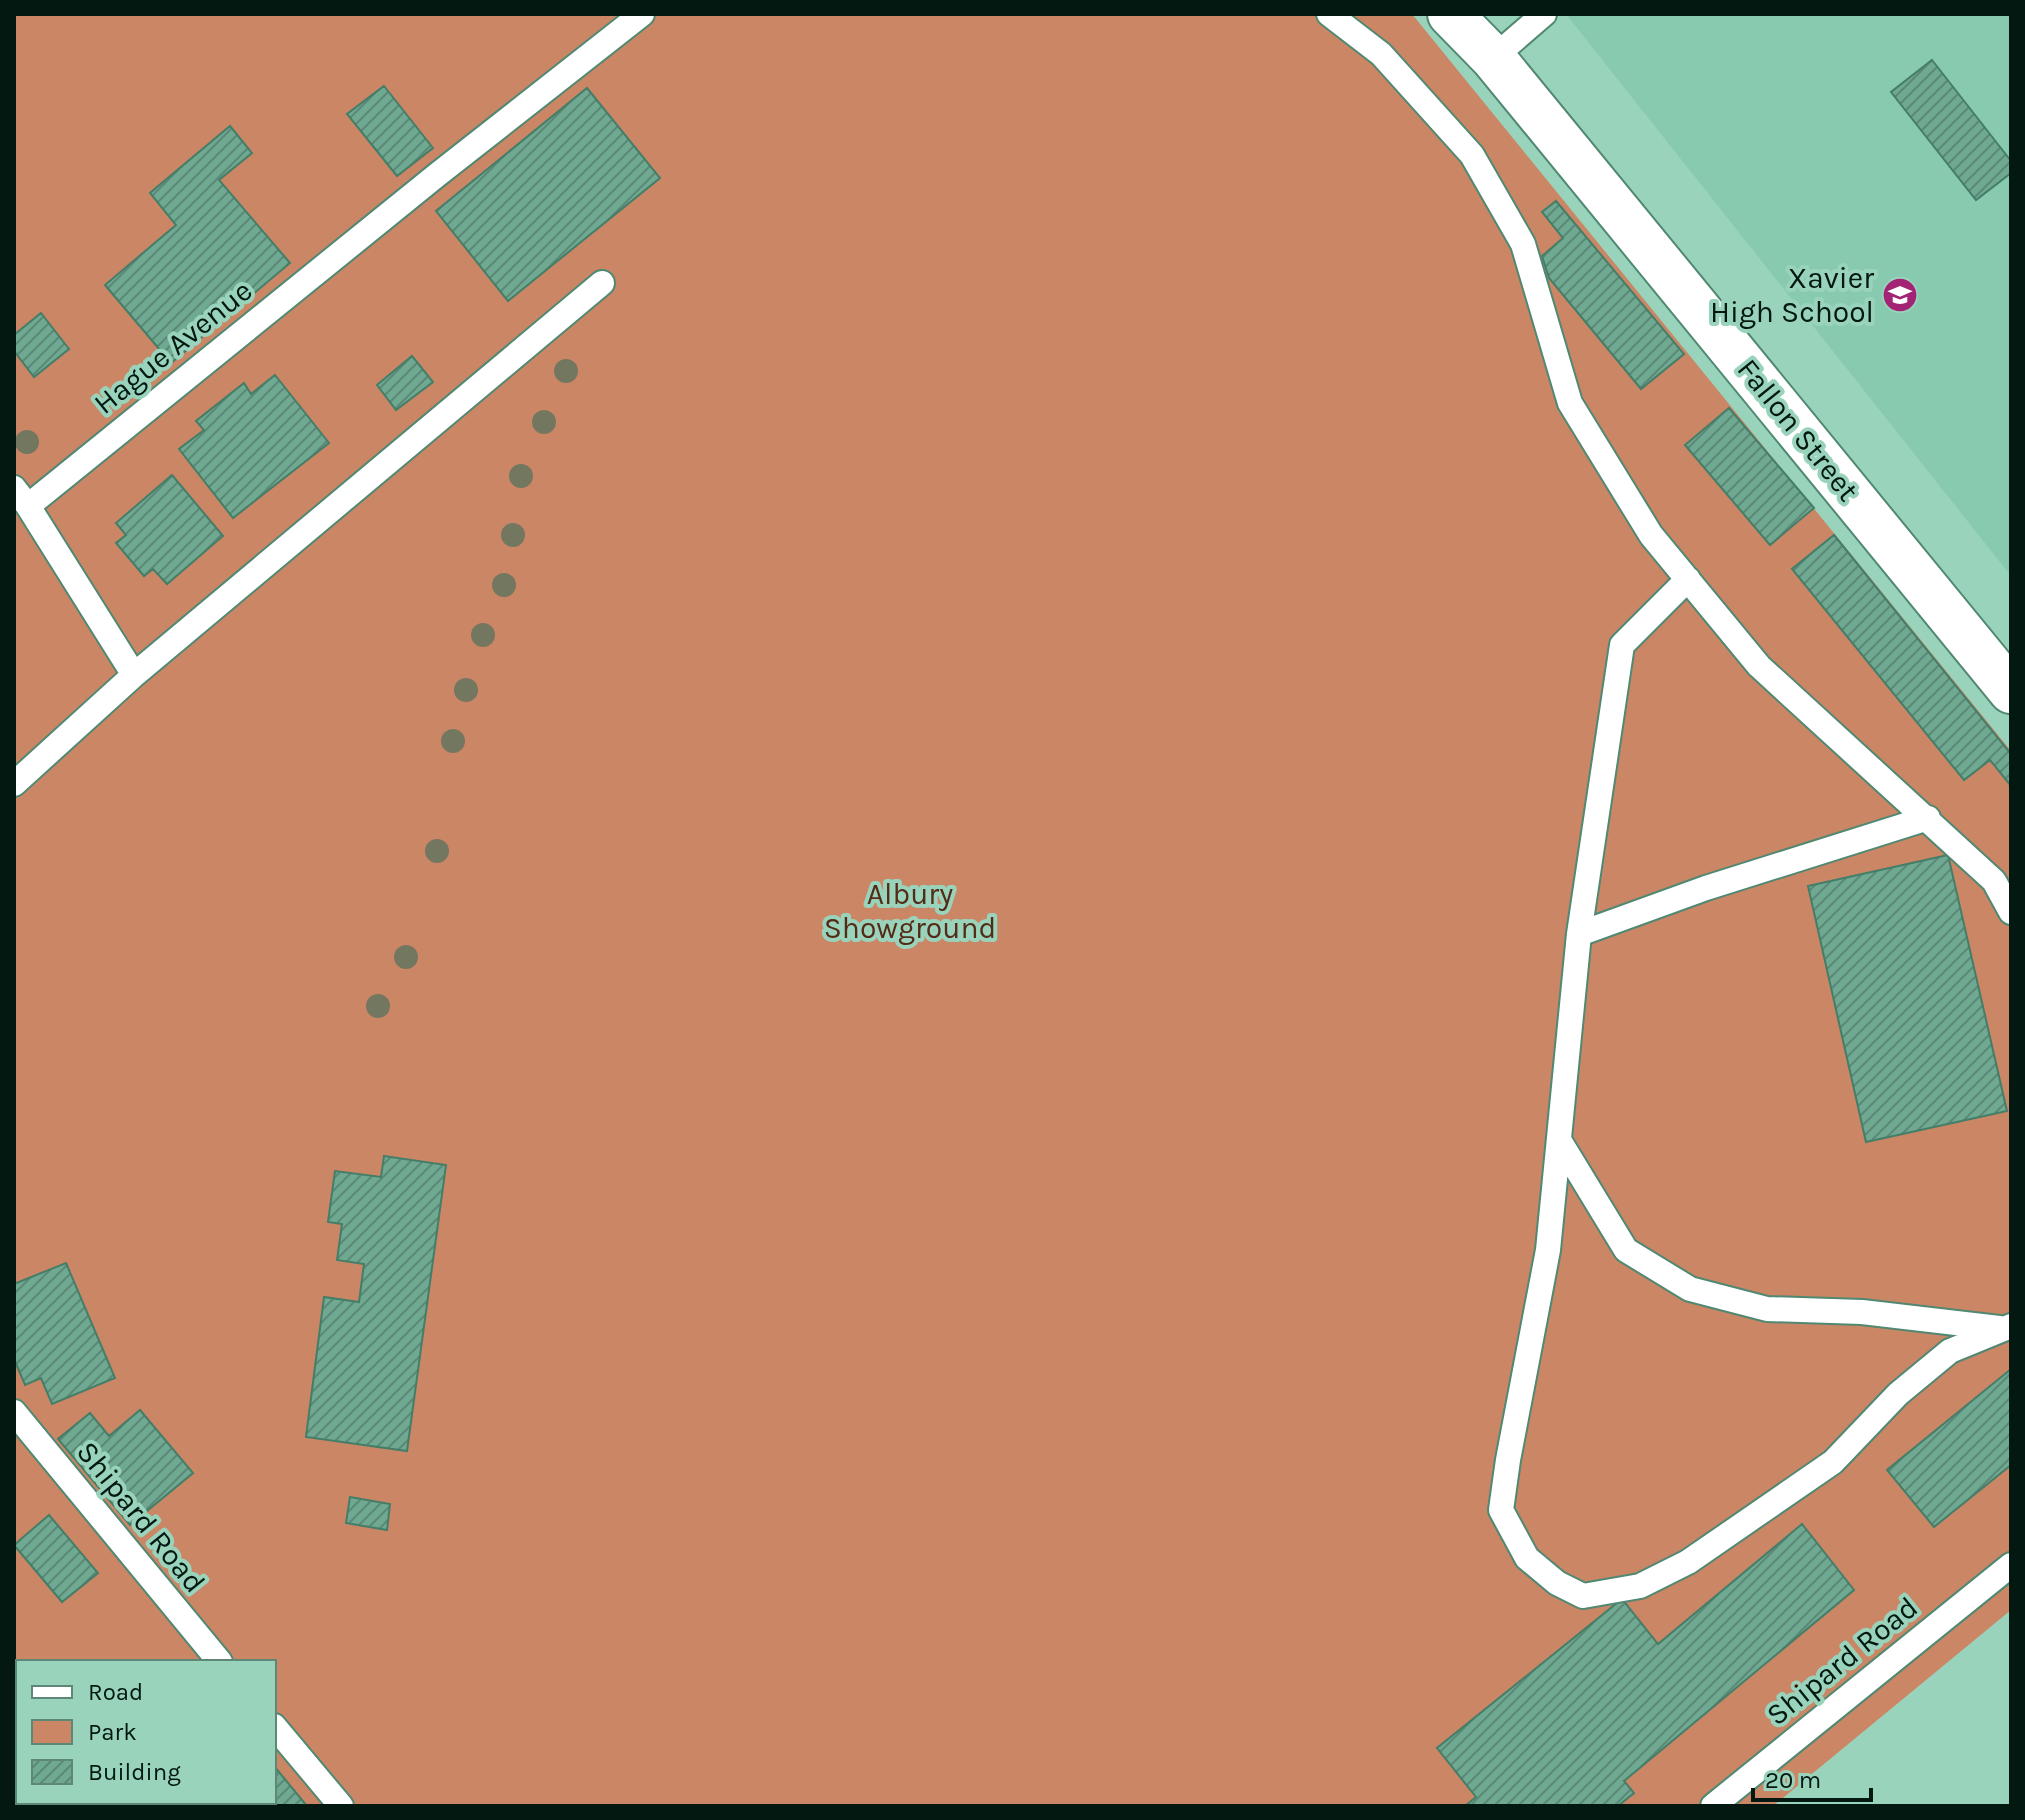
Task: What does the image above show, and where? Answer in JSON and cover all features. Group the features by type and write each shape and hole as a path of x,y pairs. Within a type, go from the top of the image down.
{"street":[{"name":"Fallon Street","path":"1450,14 1493,58 2011,691"},
{"name":"Fallon Street","path":"1465,14 1493,58"}],"lane":[{"name":"Hague Avenue","path":"134,675 21,497 642,14"},
{"path":"1329,14 1381,54 1472,155 1523,244 1570,403 1651,535 1759,666 1994,881 2011,912"},
{"path":"1493,58 1544,14"},
{"path":"14,784 134,675 602,283"},
{"path":"1688,579 1622,645 1579,934 1548,1250 1501,1510 1527,1558 1557,1583 1583,1596 1640,1586 1688,1562 1833,1462 1898,1394 1950,1351 2006,1327"},
{"path":"1579,934 1706,888 1928,818"},
{"path":"1559,1140 1626,1250 1690,1289 1767,1309 1862,1312 2006,1327"},
{"name":"Shipard Road","path":"14,1412 218,1660"},
{"name":"Shipard Road","path":"1713,1806 2011,1565"},
{"path":"276,1728 341,1806"}],"shaded area":[{"name":"Xavier High School","path":"1566,14 2011,14 2011,576"}],"green space":[{"name":"Albury Showground","path":"14,14 1412,14 2011,751 2011,1610 1773,1806 88,1806 86,1804 276,1804 276,1660 16,1660 16,1710"}],"building":[{"path":"1932,60 2011,161 2011,173 1976,200 1891,92"},
{"path":"384,86 433,148 397,176 347,114"},
{"path":"587,88 660,178 508,301 436,211"},
{"path":"230,126 252,153 219,180 290,263 171,363 105,285 176,225 150,193"},
{"path":"1556,201 1684,354 1641,389 1549,278 1542,256 1563,238 1542,212"},
{"path":"41,313 69,349 34,377 14,351 14,335"},
{"path":"412,356 433,382 396,410 377,385"},
{"path":"275,375 329,443 233,518 179,449 204,430 196,421 244,383 251,394"},
{"path":"1729,408 1814,508 1770,545 1685,445"},
{"path":"172,475 223,536 167,584 153,569 144,576 116,543 126,535 116,523"},
{"path":"1834,535 2011,754 2011,786 1990,760 1964,780 1792,569"},
{"path":"1948,855 2007,1111 1866,1142 1808,886"},
{"path":"384,1156 446,1165 407,1451 306,1437 324,1297 359,1302 364,1264 337,1260 342,1224 328,1222 335,1171 381,1177"},
{"path":"66,1263 115,1378 52,1404 41,1378 25,1385 14,1359 14,1284"},
{"path":"2011,1369 2011,1465 1934,1527 1887,1470"},
{"path":"140,1410 193,1473 130,1525 58,1439 90,1413 109,1436"},
{"path":"350,1497 390,1504 387,1530 346,1523"},
{"path":"49,1515 98,1573 62,1602 14,1545"},
{"path":"1802,1524 1854,1590 1624,1781 1634,1793 1618,1806 1465,1806 1476,1797 1437,1748 1622,1599 1658,1644"},
{"path":"276,1768 307,1806 236,1804 276,1804"}],"place":[{"name":"Xavier High School","path":"1900,295"}]}
